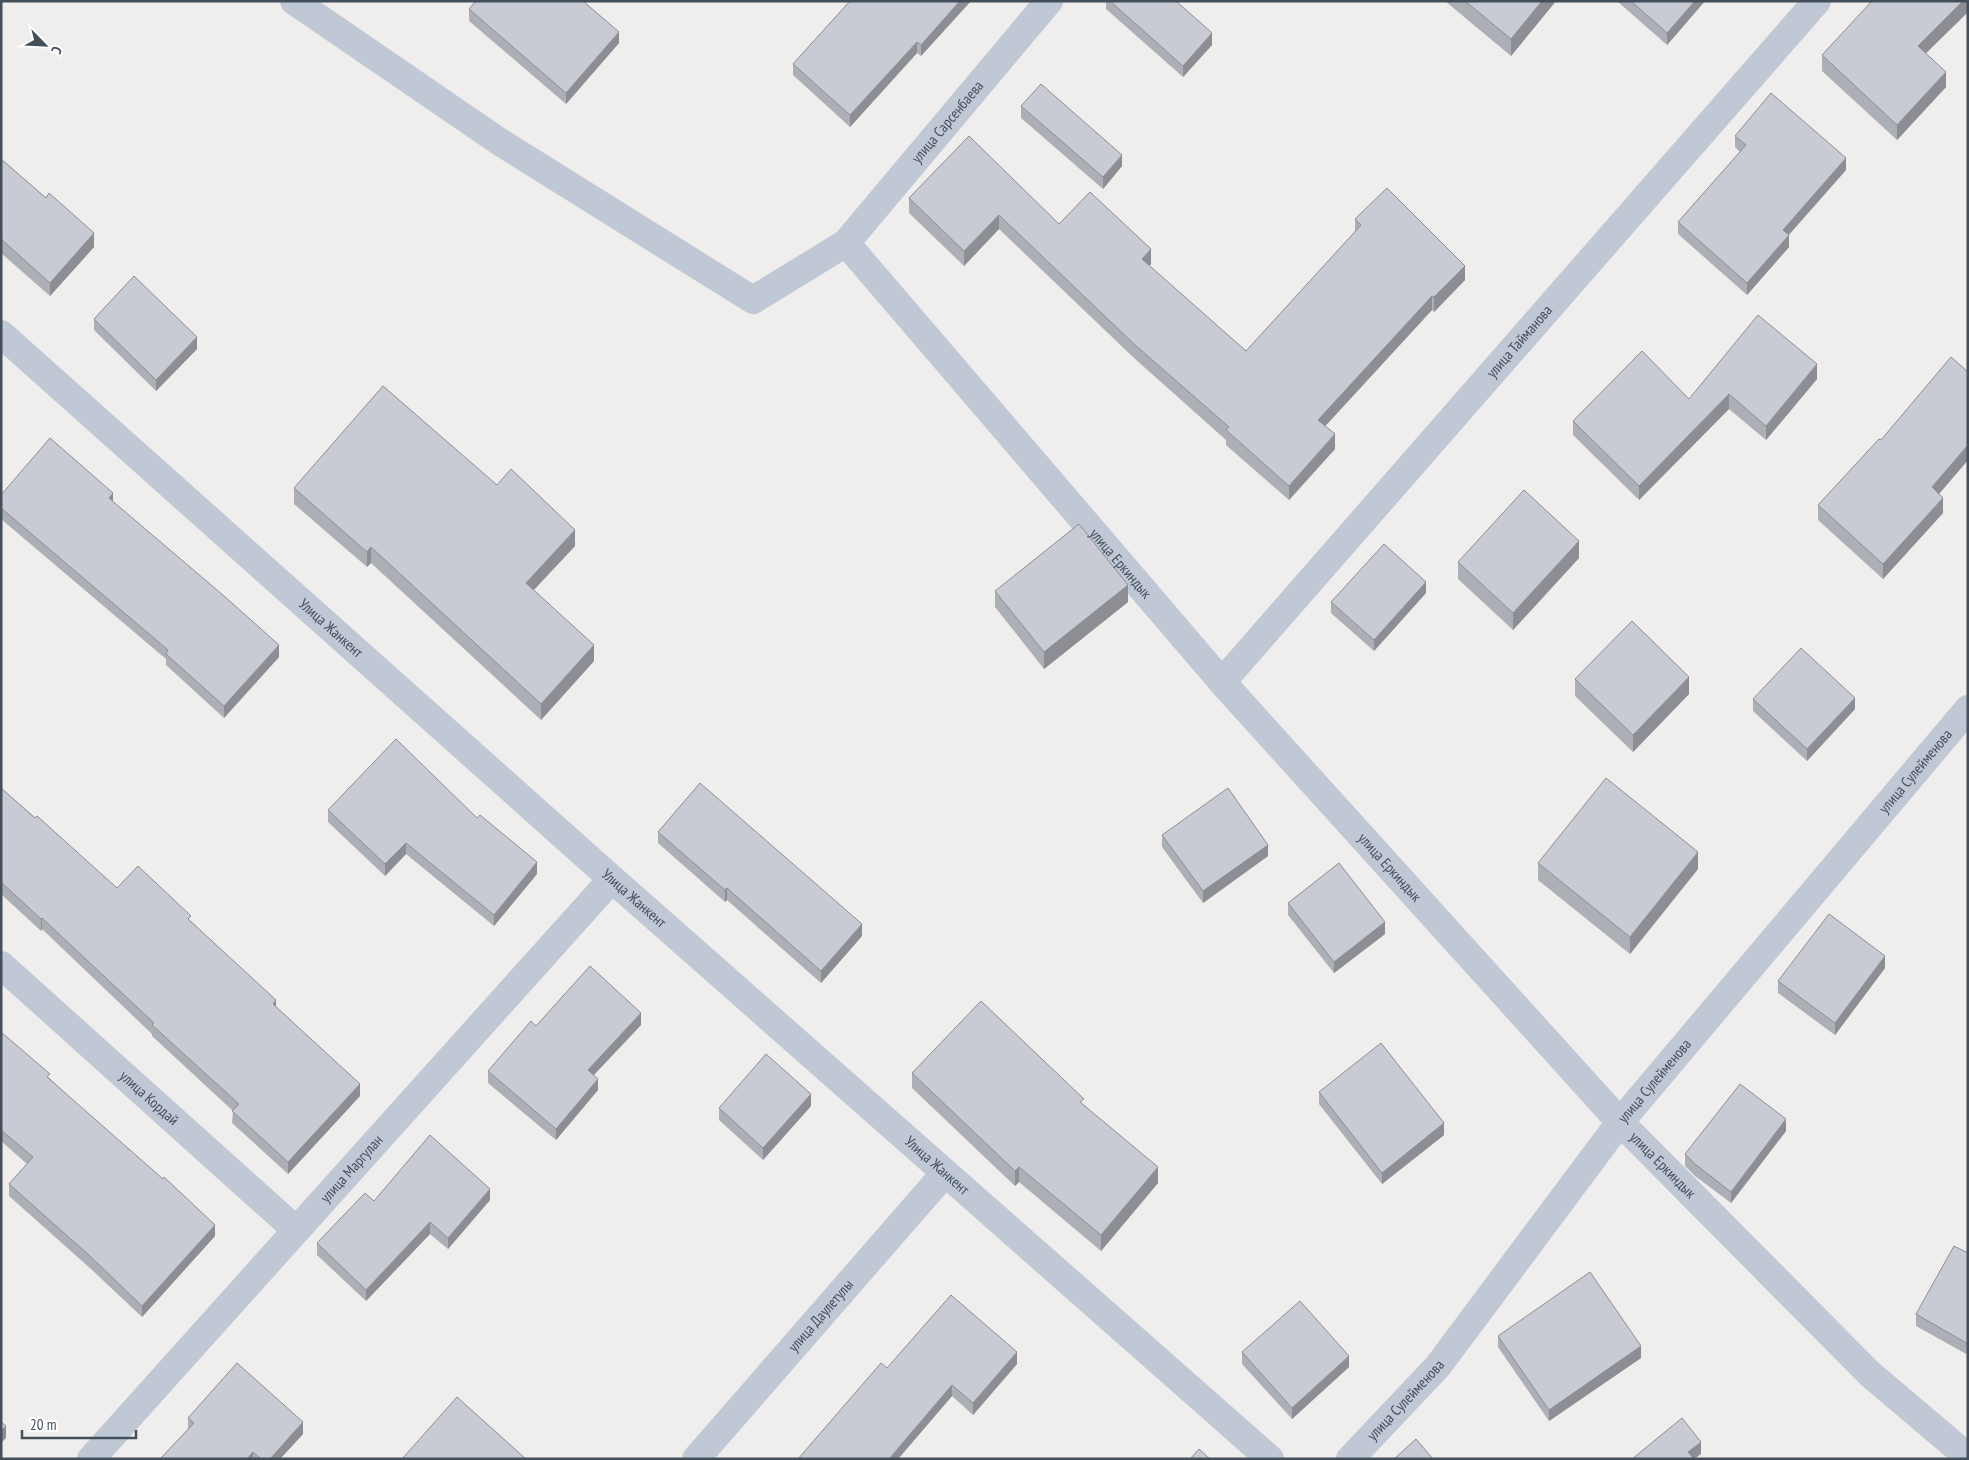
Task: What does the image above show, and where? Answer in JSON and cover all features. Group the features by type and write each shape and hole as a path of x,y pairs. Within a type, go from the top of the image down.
{"street":[{"name":"улица Сарсенбаева","path":"294,1 500,142 753,300 846,243 1049,1"},
{"name":"улица Тайманова","path":"1222,682 1817,1"},
{"name":"улица Еркиндык","path":"846,243 1222,682 1620,1122 1870,1374 1968,1457"},
{"name":"Улица Жанкент","path":"1,334 612,879 1270,1459"},
{"name":"улица Сулейменова","path":"1350,1459 1438,1366 1620,1122 1968,709"},
{"name":"улица Маргулан","path":"90,1459 612,879"},
{"name":"улица Кордай","path":"1,966 296,1230"},
{"name":"улица Даулетулы","path":"696,1459 945,1173"}],"building":[{"path":"476,1 583,1 619,32 566,93 469,9"},
{"path":"850,1 960,1 921,45 917,42 850,115 793,64"},
{"path":"1110,1 1176,1 1212,33 1183,66"},
{"path":"1465,1 1542,1 1511,39"},
{"path":"1631,1 1695,1 1667,33"},
{"path":"1872,1 1963,1 1918,46 1946,72 1897,125 1822,55"},
{"path":"1041,84 1122,155 1103,177 1021,106"},
{"path":"1771,93 1846,158 1783,230 1789,235 1747,283 1678,222 1746,145 1735,136"},
{"path":"969,136 1059,224 1090,192 1151,249 1142,259 1246,351 1361,225 1355,219 1387,188 1465,266 1434,297 1432,296 1318,420 1335,434 1289,486 1226,430 1229,427 1134,344 999,215 964,251 909,198"},
{"path":"1,159 46,198 49,193 94,233 50,283 1,239"},
{"path":"134,276 197,337 156,380 94,319"},
{"path":"1758,315 1817,364 1766,426 1729,394 1639,486 1573,421 1642,351 1689,399"},
{"path":"1951,357 1968,372 1968,445 1932,487 1943,498 1883,564 1818,505 1879,439 1881,440"},
{"path":"383,386 497,485 511,469 575,530 526,583 594,645 541,704 371,547 367,552 294,488"},
{"path":"50,438 113,493 109,498 279,645 224,706 166,654 168,650 1,508 1,495"},
{"path":"1524,490 1579,541 1513,613 1458,562"},
{"path":"1079,524 1128,585 1044,652 995,591"},
{"path":"1384,544 1426,582 1374,640 1331,602"},
{"path":"1632,621 1689,677 1633,735 1575,679"},
{"path":"1801,648 1855,698 1807,749 1753,699"},
{"path":"396,739 477,818 480,815 537,862 494,915 406,843 385,864 328,810"},
{"path":"1606,778 1698,852 1630,937 1538,863"},
{"path":"700,783 862,924 821,971 727,888 725,890 658,832"},
{"path":"1,788 35,818 37,816 117,888 138,866 191,916 188,919 276,1000 273,1004 360,1084 288,1162 232,1111 239,1104 152,1025 154,1023 42,918 1,882"},
{"path":"1228,788 1268,845 1203,891 1162,835"},
{"path":"1339,863 1385,922 1334,962 1288,903"},
{"path":"1829,914 1885,956 1835,1023 1778,981"},
{"path":"590,966 641,1013 588,1070 598,1079 556,1129 488,1071 531,1021 536,1026"},
{"path":"981,1001 1084,1099 1080,1102 1158,1167 1101,1235 1019,1167 1015,1171 912,1073"},
{"path":"1,1032 50,1074 47,1077 163,1179 164,1177 215,1225 142,1306 91,1257 9,1184 33,1157 1,1130"},
{"path":"1381,1043 1444,1123 1382,1173 1319,1092"},
{"path":"766,1054 811,1094 763,1148 719,1108"},
{"path":"1740,1084 1786,1119 1731,1192 1685,1154"},
{"path":"430,1135 490,1189 448,1238 430,1222 366,1290 317,1243 365,1193 374,1201"},
{"path":"1954,1246 1968,1253 1968,1344 1916,1314"},
{"path":"1590,1272 1641,1346 1549,1410 1498,1336"},
{"path":"951,1295 1017,1352 973,1403 952,1385 889,1459 798,1459 881,1363 887,1368"},
{"path":"1300,1301 1349,1356 1292,1408 1242,1352"},
{"path":"237,1363 303,1422 270,1459 261,1459 253,1452 247,1459 160,1459 194,1423 188,1418"},
{"path":"457,1397 526,1459 402,1459"},
{"path":"1682,1418 1701,1442 1688,1452 1694,1459 1632,1459"},
{"path":"1,1422 6,1426 1,1431"},
{"path":"1416,1439 1433,1459 1394,1459"},
{"path":"1199,1449 1210,1459 1190,1459"}]}
